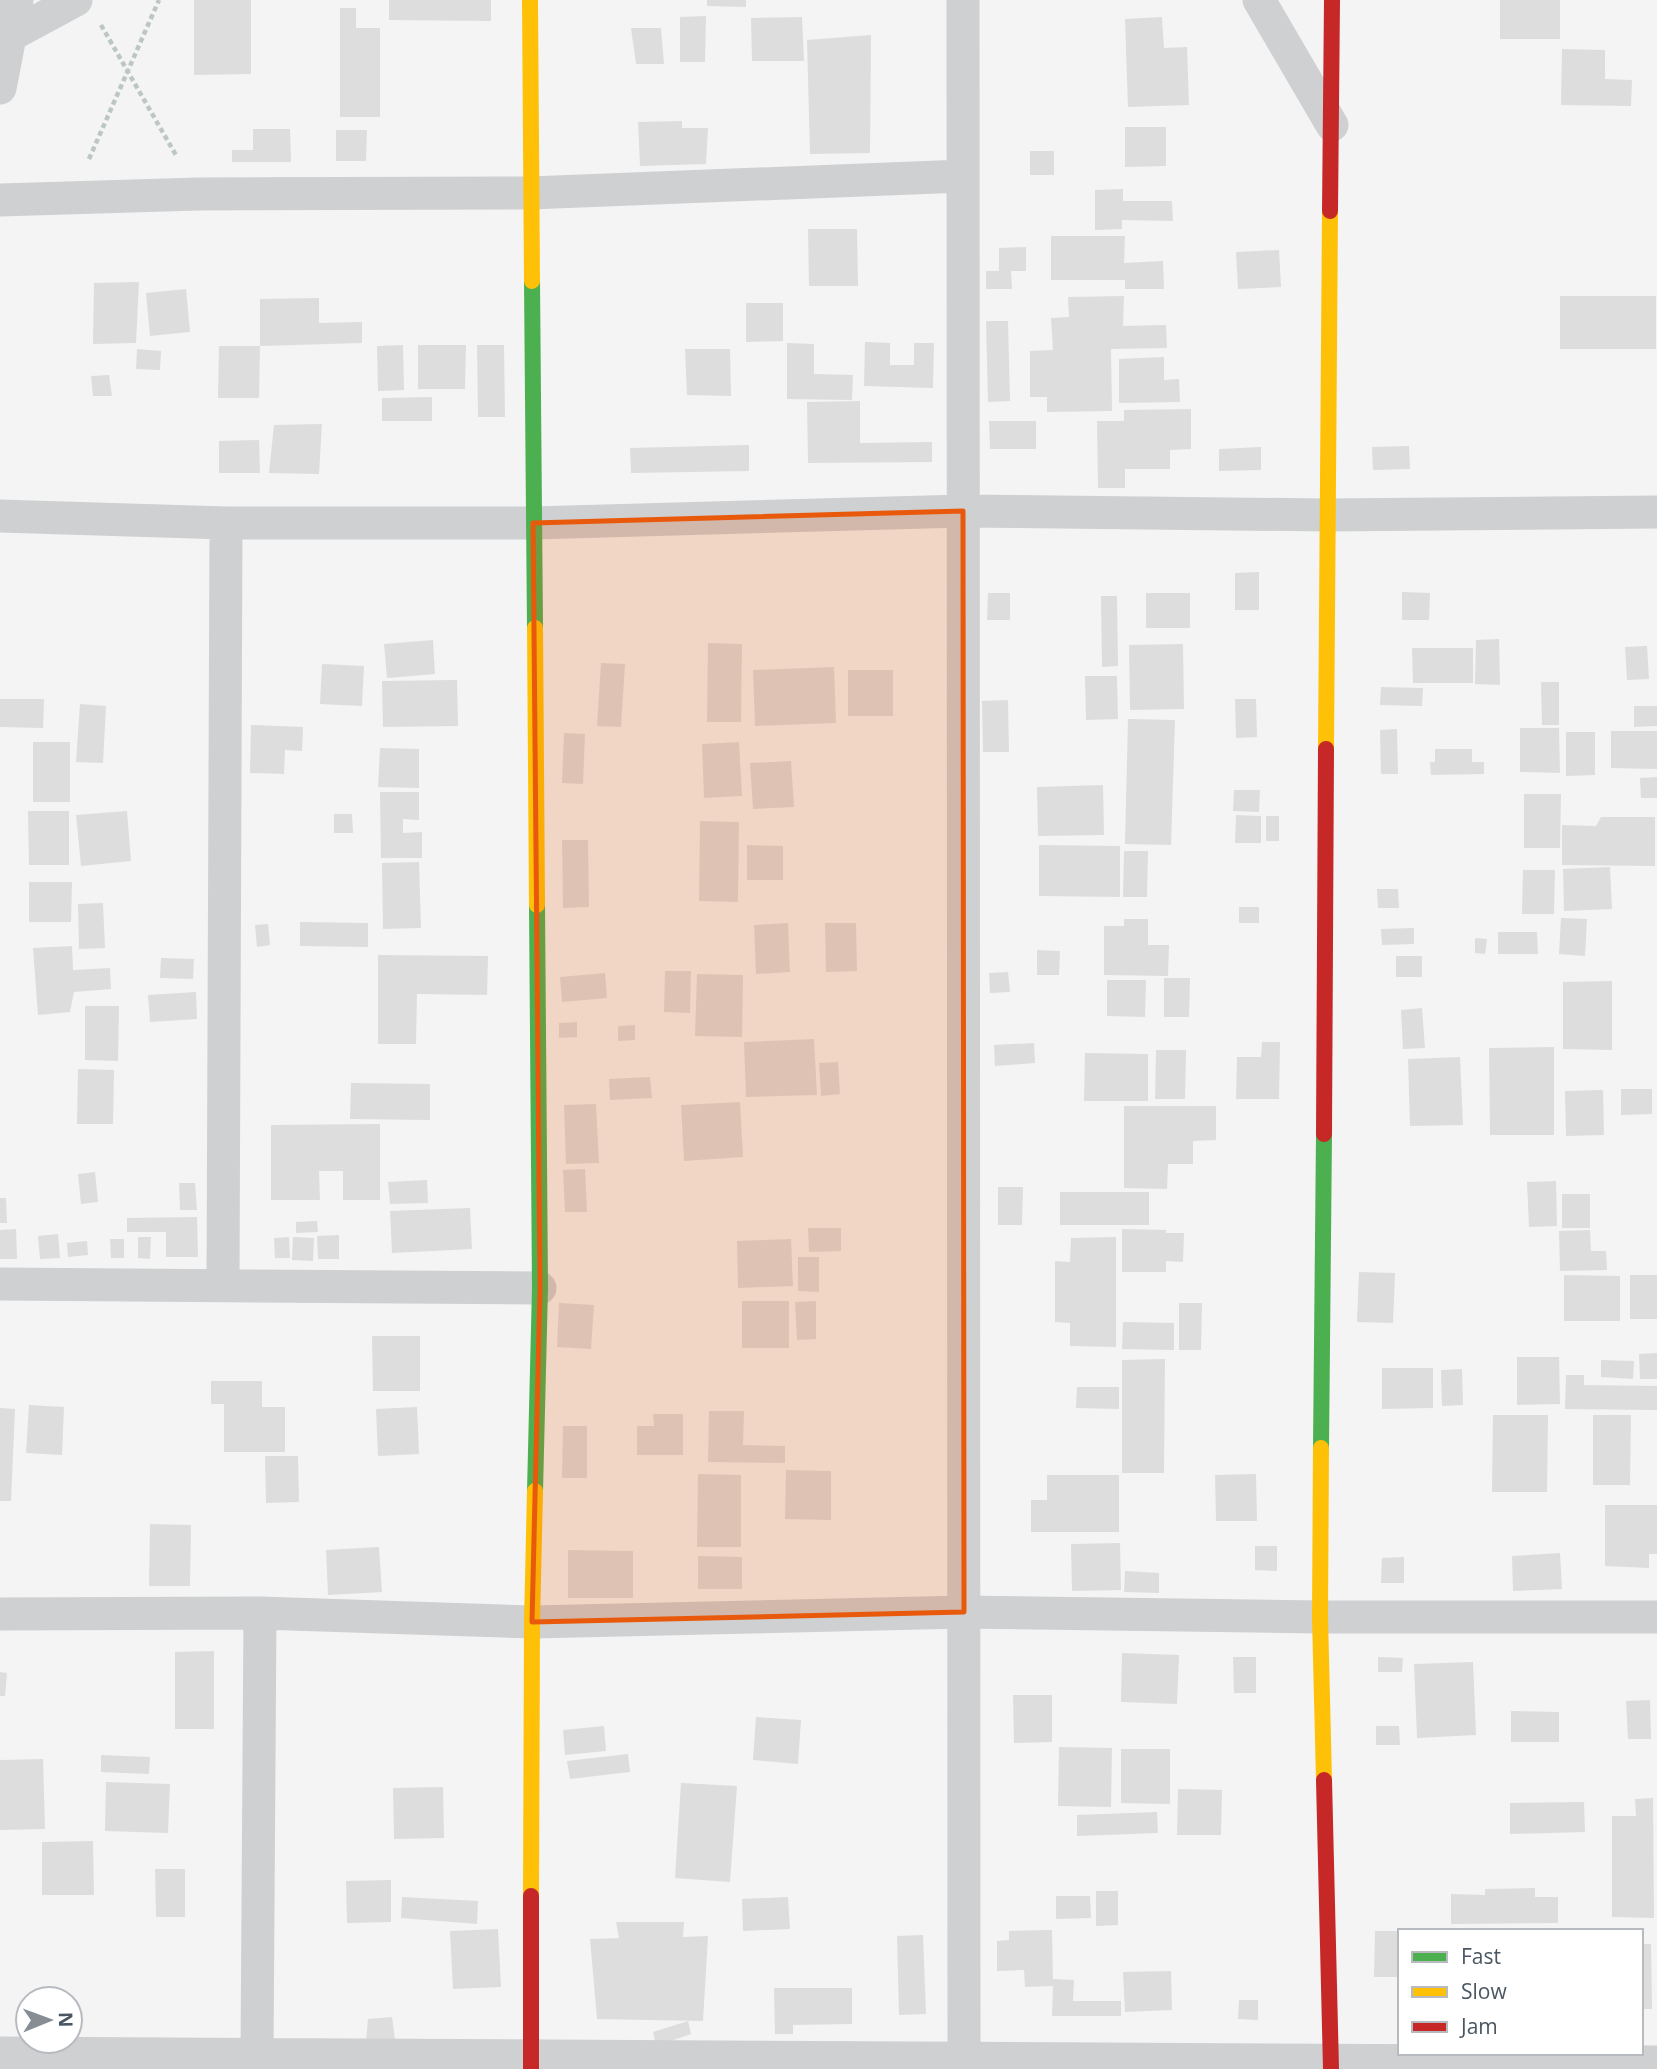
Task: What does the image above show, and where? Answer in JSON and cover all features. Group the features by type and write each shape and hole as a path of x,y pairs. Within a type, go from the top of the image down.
{"street":[{"path":"0,88 17,0"},
{"path":"11,35 76,0"},
{"path":"530,0 540,1288 532,1622 531,2063"},
{"path":"963,0 964,2058"},
{"path":"1259,0 1332,125"},
{"path":"1331,2065 1320,1617 1332,0"},
{"path":"0,200 198,194 530,193 963,176"},
{"path":"0,516 226,523 533,523 963,511 1327,515 1657,512"},
{"path":"223,1285 226,523"},
{"path":"0,1284 540,1288"},
{"path":"0,1614 260,1613 532,1622 964,1612 1320,1617 1657,1617"},
{"path":"257,2054 260,1613"},
{"path":"0,2053 257,2054 531,2063 964,2058 1331,2065 1657,2062"}],"path":[{"path":"72,197 159,0"},
{"path":"101,24 198,194"}],"highlighted area":[{"path":"963,511 964,1612 532,1622 540,1288 533,523"}],"building":[{"path":"194,0 251,0 251,74 194,75"},
{"path":"389,0 491,0 491,21 389,20"},
{"path":"707,0 746,0 746,7 707,6"},
{"path":"1500,0 1560,0 1560,39 1500,39"},
{"path":"340,8 356,8 356,28 380,28 380,117 340,117"},
{"path":"706,16 705,62 680,62 680,17"},
{"path":"802,17 804,61 752,61 751,18"},
{"path":"1162,17 1164,48 1187,47 1189,105 1128,107 1125,19"},
{"path":"631,28 661,28 664,64 636,64"},
{"path":"871,35 870,153 810,154 807,40"},
{"path":"1562,49 1605,50 1605,79 1632,80 1631,106 1561,105"},
{"path":"682,121 682,128 708,128 706,164 640,166 638,122"},
{"path":"1125,127 1166,127 1166,166 1125,167"},
{"path":"253,129 290,129 291,162 232,162 232,150 253,150"},
{"path":"336,130 367,130 366,161 336,161"},
{"path":"1030,151 1054,151 1054,175 1030,175"},
{"path":"1123,189 1123,201 1172,201 1173,221 1122,220 1122,229 1095,230 1095,190"},
{"path":"808,229 857,229 858,286 809,286"},
{"path":"1051,236 1125,236 1124,263 1163,261 1164,289 1125,289 1125,280 1051,280"},
{"path":"1026,247 1026,271 1011,271 1012,289 986,289 986,271 999,271 999,248"},
{"path":"1279,250 1281,287 1238,289 1236,252"},
{"path":"139,282 136,343 93,344 94,283"},
{"path":"186,289 190,332 150,336 146,293"},
{"path":"1124,296 1123,326 1166,325 1167,348 1111,349 1112,411 1047,412 1047,397 1030,397 1030,351 1053,350 1051,318 1069,317 1068,297"},
{"path":"1560,296 1656,296 1656,349 1560,349"},
{"path":"319,298 319,323 362,322 362,343 260,346 260,299"},
{"path":"746,303 783,303 783,341 746,342"},
{"path":"986,321 1008,321 1010,401 988,402"},
{"path":"865,342 890,343 890,365 914,365 914,343 934,343 933,388 864,386"},
{"path":"787,343 814,344 814,374 853,375 852,400 787,399"},
{"path":"403,345 404,390 378,391 377,346"},
{"path":"418,345 466,345 465,389 418,389"},
{"path":"477,345 504,345 505,417 478,417"},
{"path":"219,346 260,346 259,398 218,398"},
{"path":"137,349 161,351 160,370 136,369"},
{"path":"685,349 730,349 731,396 687,395"},
{"path":"1164,357 1164,380 1179,379 1180,402 1119,403 1119,359"},
{"path":"109,375 112,396 93,396 91,376"},
{"path":"432,397 432,421 382,421 382,398"},
{"path":"860,401 860,443 932,442 932,462 808,463 807,402"},
{"path":"1191,409 1191,449 1170,450 1170,469 1125,469 1125,488 1098,488 1097,421 1124,421 1124,410"},
{"path":"989,421 1036,421 1036,449 990,449"},
{"path":"322,424 319,474 269,473 274,425"},
{"path":"259,440 260,473 219,473 219,441"},
{"path":"749,445 749,471 631,473 630,448"},
{"path":"1409,446 1410,469 1373,470 1372,447"},
{"path":"1261,447 1261,470 1219,471 1219,449"},
{"path":"1259,572 1259,610 1235,610 1235,573"},
{"path":"1402,592 1430,593 1429,620 1402,620"},
{"path":"988,593 1010,593 1010,620 987,620"},
{"path":"1146,593 1190,593 1190,628 1146,628"},
{"path":"1101,596 1117,596 1118,666 1102,667"},
{"path":"1499,639 1500,685 1475,684 1476,640"},
{"path":"433,640 435,674 387,678 384,644"},
{"path":"708,643 742,644 741,722 707,722"},
{"path":"1183,644 1184,709 1130,710 1129,645"},
{"path":"1647,646 1649,679 1627,680 1625,647"},
{"path":"1412,648 1473,648 1473,683 1413,683"},
{"path":"601,663 625,664 621,727 597,726"},
{"path":"322,664 364,666 362,706 320,704"},
{"path":"834,667 836,723 755,726 753,670"},
{"path":"848,670 893,670 893,716 848,716"},
{"path":"1085,676 1117,676 1118,719 1086,720"},
{"path":"457,680 458,726 383,727 382,681"},
{"path":"1541,682 1559,682 1559,725 1542,725"},
{"path":"1381,687 1423,688 1422,706 1380,705"},
{"path":"0,699 44,699 43,728 0,727"},
{"path":"1235,699 1256,699 1257,737 1236,738"},
{"path":"1008,700 1009,752 983,752 982,701"},
{"path":"80,704 106,706 103,763 76,762"},
{"path":"1634,706 1657,706 1657,726 1634,727"},
{"path":"1128,719 1175,720 1171,845 1125,844"},
{"path":"251,725 303,727 302,751 285,750 284,774 250,773"},
{"path":"1520,728 1559,728 1560,773 1520,772"},
{"path":"1397,729 1398,774 1381,774 1380,730"},
{"path":"1611,731 1657,731 1657,769 1611,768"},
{"path":"1566,732 1595,732 1595,775 1566,776"},
{"path":"564,733 585,734 583,784 562,783"},
{"path":"33,742 70,742 70,802 33,802"},
{"path":"739,742 742,796 704,798 702,744"},
{"path":"380,748 419,749 419,788 378,787"},
{"path":"1435,749 1472,749 1472,762 1484,762 1484,774 1431,775 1430,762 1435,762"},
{"path":"791,761 794,807 753,809 750,763"},
{"path":"1657,777 1657,798 1641,798 1640,778"},
{"path":"1103,785 1104,835 1038,836 1037,787"},
{"path":"1234,790 1260,790 1259,812 1233,811"},
{"path":"380,792 419,792 419,820 403,819 403,833 422,832 422,858 381,858"},
{"path":"1524,794 1561,794 1560,848 1524,848"},
{"path":"28,811 69,811 69,865 29,865"},
{"path":"127,811 131,861 81,866 76,815"},
{"path":"334,814 352,814 353,833 334,833"},
{"path":"1236,815 1261,816 1261,843 1235,843"},
{"path":"1266,816 1279,816 1279,841 1266,841"},
{"path":"1601,817 1655,817 1655,866 1562,865 1562,825 1596,826"},
{"path":"700,821 739,822 738,902 699,901"},
{"path":"562,840 588,840 589,907 563,908"},
{"path":"747,845 783,846 783,880 747,880"},
{"path":"1039,845 1120,846 1120,897 1039,896"},
{"path":"1124,851 1148,851 1147,897 1123,897"},
{"path":"419,862 421,928 383,929 382,863"},
{"path":"1610,867 1612,909 1564,911 1563,869"},
{"path":"1523,870 1555,870 1554,914 1522,914"},
{"path":"29,882 72,882 71,922 29,922"},
{"path":"1377,889 1398,889 1399,908 1378,908"},
{"path":"103,903 105,948 79,949 78,904"},
{"path":"1239,907 1259,907 1259,923 1239,923"},
{"path":"1561,918 1587,919 1585,956 1559,954"},
{"path":"1124,919 1148,919 1148,945 1169,945 1168,976 1104,975 1104,926 1124,926"},
{"path":"300,922 368,923 368,947 300,946"},
{"path":"788,923 790,972 756,974 754,925"},
{"path":"825,923 856,923 857,971 826,972"},
{"path":"268,924 270,945 257,947 255,925"},
{"path":"1414,928 1414,944 1382,945 1381,929"},
{"path":"1498,932 1537,932 1538,954 1498,954"},
{"path":"1475,938 1487,939 1485,954 1475,953"},
{"path":"72,946 73,970 110,968 111,989 74,992 70,1012 38,1015 33,948"},
{"path":"1037,950 1060,951 1059,975 1037,975"},
{"path":"378,955 488,956 487,995 417,994 416,1044 378,1044"},
{"path":"1396,956 1422,956 1422,977 1396,977"},
{"path":"161,958 194,959 193,979 160,978"},
{"path":"665,971 691,971 690,1013 664,1012"},
{"path":"1008,972 1010,992 990,993 989,973"},
{"path":"605,973 607,998 562,1002 560,977"},
{"path":"697,974 743,975 742,1037 695,1036"},
{"path":"1164,978 1190,978 1189,1017 1164,1017"},
{"path":"1107,980 1146,980 1145,1017 1107,1016"},
{"path":"1612,981 1612,1050 1563,1049 1563,982"},
{"path":"196,992 197,1019 150,1022 148,995"},
{"path":"85,1006 119,1006 118,1061 85,1060"},
{"path":"1422,1008 1425,1048 1403,1049 1401,1010"},
{"path":"577,1022 577,1037 559,1038 559,1023"},
{"path":"635,1025 635,1040 618,1041 618,1026"},
{"path":"814,1039 817,1095 746,1097 744,1042"},
{"path":"1262,1042 1280,1042 1279,1099 1236,1099 1237,1057 1261,1057"},
{"path":"1034,1043 1035,1063 995,1066 994,1045"},
{"path":"1554,1047 1554,1135 1490,1135 1489,1048"},
{"path":"1156,1050 1186,1050 1185,1099 1155,1099"},
{"path":"1085,1053 1148,1054 1148,1101 1084,1101"},
{"path":"1460,1057 1463,1125 1410,1126 1408,1059"},
{"path":"838,1062 840,1094 821,1096 819,1063"},
{"path":"78,1069 114,1070 113,1124 77,1124"},
{"path":"650,1077 652,1098 610,1100 609,1079"},
{"path":"351,1083 430,1084 430,1120 350,1119"},
{"path":"1621,1089 1652,1089 1652,1114 1621,1115"},
{"path":"1603,1090 1604,1135 1566,1136 1565,1091"},
{"path":"740,1102 743,1157 684,1161 681,1105"},
{"path":"596,1104 599,1163 566,1164 564,1105"},
{"path":"1124,1106 1216,1106 1216,1140 1193,1141 1193,1164 1168,1164 1167,1189 1124,1188"},
{"path":"380,1124 380,1200 343,1200 343,1171 319,1171 320,1200 271,1200 271,1125"},
{"path":"585,1169 587,1212 565,1212 563,1170"},
{"path":"95,1172 98,1202 81,1204 78,1174"},
{"path":"427,1180 428,1203 390,1204 388,1182"},
{"path":"1556,1181 1557,1226 1529,1227 1527,1182"},
{"path":"179,1183 195,1183 197,1210 180,1210"},
{"path":"998,1187 1023,1187 1022,1225 998,1225"},
{"path":"1060,1192 1149,1192 1149,1225 1060,1225"},
{"path":"1562,1194 1590,1194 1590,1228 1562,1228"},
{"path":"0,1198 6,1198 7,1223 0,1223"},
{"path":"470,1208 472,1249 392,1253 390,1211"},
{"path":"197,1217 198,1257 166,1257 166,1232 127,1232 127,1218"},
{"path":"317,1221 318,1232 296,1233 296,1222"},
{"path":"808,1228 841,1228 841,1251 809,1252"},
{"path":"16,1229 17,1259 0,1259 0,1230"},
{"path":"1122,1229 1184,1233 1183,1262 1166,1261 1166,1272 1122,1272"},
{"path":"1590,1230 1591,1251 1606,1251 1607,1270 1560,1271 1559,1231"},
{"path":"58,1234 60,1258 40,1259 38,1236"},
{"path":"339,1235 339,1259 318,1259 317,1236"},
{"path":"138,1237 151,1237 150,1259 138,1258"},
{"path":"289,1237 290,1258 275,1258 274,1238"},
{"path":"293,1237 314,1238 313,1261 292,1260"},
{"path":"1116,1237 1116,1347 1070,1346 1070,1323 1055,1322 1055,1261 1070,1262 1071,1238"},
{"path":"110,1239 124,1239 124,1258 111,1258"},
{"path":"791,1239 793,1286 738,1288 737,1241"},
{"path":"87,1241 88,1255 68,1257 67,1243"},
{"path":"798,1257 819,1257 819,1292 798,1291"},
{"path":"1359,1272 1395,1273 1393,1323 1357,1322"},
{"path":"1564,1275 1620,1276 1620,1321 1564,1321"},
{"path":"1630,1275 1657,1275 1657,1319 1630,1319"},
{"path":"742,1301 789,1301 789,1348 742,1348"},
{"path":"816,1301 816,1339 797,1340 795,1302"},
{"path":"559,1303 594,1305 591,1349 557,1347"},
{"path":"1179,1303 1202,1303 1201,1350 1179,1350"},
{"path":"1123,1322 1174,1323 1174,1350 1122,1349"},
{"path":"372,1336 420,1336 420,1391 373,1391"},
{"path":"1657,1353 1657,1379 1640,1379 1639,1354"},
{"path":"1517,1357 1559,1357 1560,1404 1517,1405"},
{"path":"1165,1359 1164,1473 1122,1473 1122,1360"},
{"path":"1601,1360 1634,1361 1633,1379 1601,1377"},
{"path":"1382,1368 1433,1368 1433,1408 1382,1409"},
{"path":"1462,1369 1463,1405 1442,1406 1441,1370"},
{"path":"1566,1375 1584,1375 1584,1385 1657,1386 1657,1410 1565,1409"},
{"path":"211,1381 262,1381 262,1407 285,1407 285,1452 224,1452 224,1404 211,1404"},
{"path":"1077,1387 1119,1387 1119,1409 1076,1408"},
{"path":"29,1405 64,1407 62,1455 26,1453"},
{"path":"417,1407 419,1454 378,1456 376,1409"},
{"path":"0,1408 15,1409 11,1501 0,1501"},
{"path":"709,1411 744,1411 743,1445 785,1446 785,1463 708,1462"},
{"path":"653,1414 683,1414 683,1455 637,1455 637,1426 654,1426"},
{"path":"1493,1415 1548,1415 1547,1492 1492,1492"},
{"path":"1593,1415 1631,1415 1630,1485 1593,1485"},
{"path":"563,1426 587,1426 587,1478 562,1478"},
{"path":"265,1456 298,1456 299,1502 266,1503"},
{"path":"786,1470 831,1471 831,1520 785,1519"},
{"path":"698,1474 741,1475 741,1547 697,1547"},
{"path":"1256,1474 1257,1521 1216,1521 1215,1475"},
{"path":"1047,1475 1119,1475 1119,1532 1031,1532 1031,1500 1047,1500"},
{"path":"1605,1505 1657,1505 1657,1554 1649,1554 1649,1568 1605,1566"},
{"path":"150,1524 191,1525 190,1586 149,1586"},
{"path":"1120,1543 1121,1590 1072,1591 1071,1544"},
{"path":"1255,1546 1277,1546 1277,1571 1255,1570"},
{"path":"379,1547 382,1592 328,1595 326,1550"},
{"path":"568,1550 633,1551 633,1598 568,1598"},
{"path":"1560,1553 1562,1589 1513,1591 1512,1556"},
{"path":"698,1556 742,1557 742,1589 698,1589"},
{"path":"1404,1557 1404,1583 1381,1583 1382,1558"},
{"path":"1125,1571 1159,1573 1159,1593 1124,1592"},
{"path":"214,1651 214,1729 175,1729 175,1652"},
{"path":"1122,1653 1179,1655 1177,1704 1121,1702"},
{"path":"1233,1657 1256,1657 1256,1693 1234,1693"},
{"path":"1378,1657 1403,1658 1402,1672 1378,1672"},
{"path":"1473,1662 1476,1735 1417,1738 1414,1664"},
{"path":"0,1672 7,1673 5,1696 0,1696"},
{"path":"1013,1695 1052,1695 1052,1742 1014,1743"},
{"path":"1650,1700 1651,1739 1628,1739 1626,1701"},
{"path":"1511,1711 1559,1712 1559,1742 1511,1742"},
{"path":"756,1717 801,1720 798,1764 753,1760"},
{"path":"604,1726 606,1751 565,1755 563,1730"},
{"path":"1376,1726 1399,1726 1400,1745 1376,1745"},
{"path":"1059,1747 1112,1748 1111,1807 1058,1806"},
{"path":"1121,1749 1170,1749 1170,1804 1121,1803"},
{"path":"628,1754 630,1772 570,1779 567,1761"},
{"path":"101,1755 150,1757 149,1774 101,1772"},
{"path":"43,1759 45,1829 0,1830 0,1760"},
{"path":"106,1782 170,1784 168,1833 105,1831"},
{"path":"681,1783 737,1786 730,1882 675,1878"},
{"path":"443,1787 444,1838 394,1839 393,1788"},
{"path":"1178,1789 1222,1790 1221,1835 1177,1835"},
{"path":"1653,1798 1654,1918 1612,1917 1612,1816 1636,1816 1635,1799"},
{"path":"1584,1802 1585,1832 1510,1834 1510,1803"},
{"path":"1157,1812 1158,1833 1077,1836 1077,1815"},
{"path":"93,1841 94,1895 42,1895 42,1842"},
{"path":"155,1869 185,1869 185,1917 156,1917"},
{"path":"391,1880 391,1922 347,1923 346,1881"},
{"path":"1535,1888 1535,1897 1558,1897 1558,1923 1451,1924 1451,1894 1485,1895 1485,1889"},
{"path":"1096,1891 1118,1891 1118,1925 1096,1926"},
{"path":"1056,1896 1090,1896 1091,1918 1056,1919"},
{"path":"402,1897 478,1901 477,1924 401,1918"},
{"path":"788,1897 790,1929 743,1931 742,1899"},
{"path":"616,1922 684,1922 683,1937 708,1936 703,2021 597,2019 590,1939 619,1938"},
{"path":"498,1929 501,1987 453,1989 450,1931"},
{"path":"1052,1930 1053,1979 1074,1980 1073,2001 1121,2001 1121,2016 1052,2016 1053,1986 1025,1987 1024,1970 997,1971 997,1941 1009,1940 1009,1931"},
{"path":"1375,1931 1398,1931 1398,1977 1374,1977"},
{"path":"923,1935 926,2014 899,2015 897,1936"},
{"path":"1643,1944 1651,1944 1652,2009 1643,2009"},
{"path":"1171,1971 1172,2010 1125,2012 1123,1972"},
{"path":"774,1988 852,1988 852,2024 793,2025 793,2034 775,2034"},
{"path":"1239,2000 1258,2000 1258,2020 1238,2019"},
{"path":"392,2017 395,2039 366,2041 368,2019"},
{"path":"688,2021 691,2034 656,2046 653,2032"}],"traffic: fast":[{"path":"532,281 535,628"},
{"path":"535,1491 540,1288 537,905"},
{"path":"1321,1448 1324,1134"}],"traffic: slow":[{"path":"530,0 532,281"},
{"path":"1326,749 1330,211"},
{"path":"535,628 537,905"},
{"path":"1321,1448 1320,1617 1324,1780"},
{"path":"531,1896 535,1491"}],"traffic: jam":[{"path":"1330,211 1332,0"},
{"path":"1324,1134 1326,749"},
{"path":"1324,1780 1331,2069"},
{"path":"531,1896 531,2069"}]}
